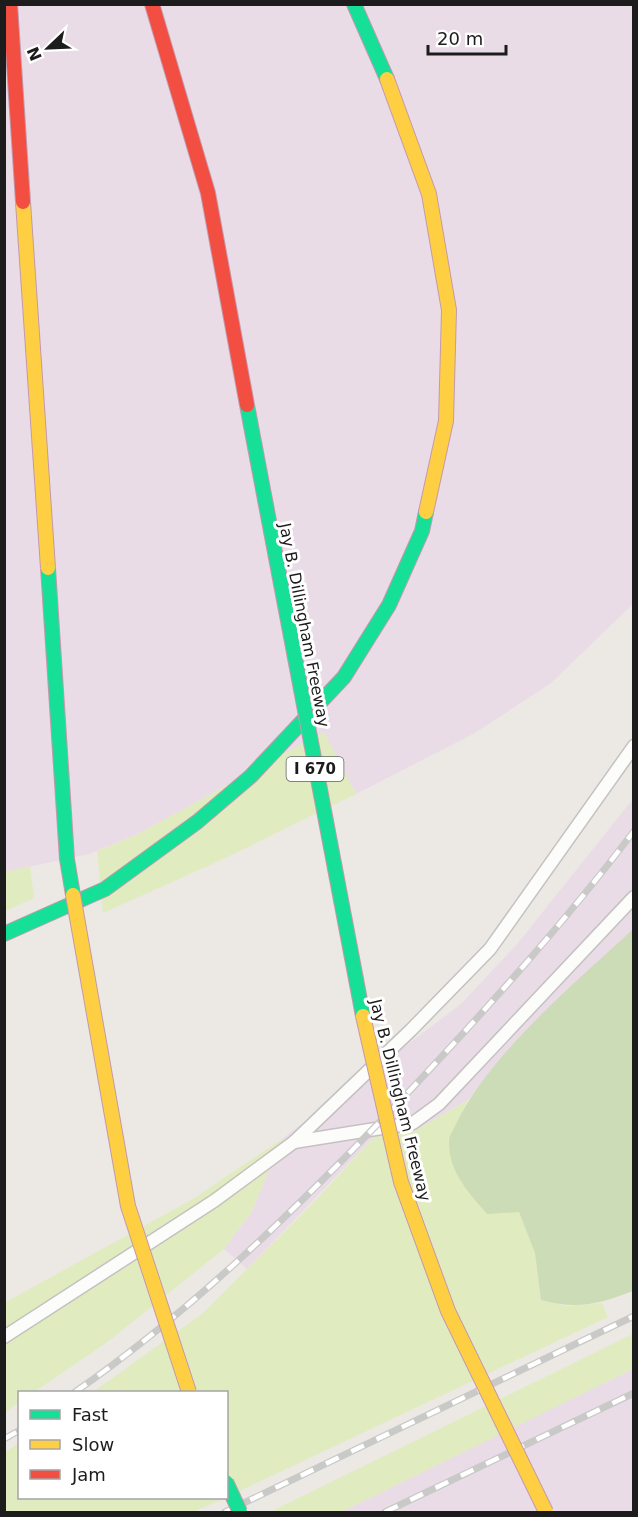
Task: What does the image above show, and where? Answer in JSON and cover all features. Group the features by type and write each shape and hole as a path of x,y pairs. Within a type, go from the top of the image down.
{"highway":[{"path":"10,4 67,859 128,1206 189,1391"},
{"name":"Jay B. Dillingham Freeway","path":"152,4 208,193 352,967 401,1182 448,1311 546,1512"},
{"path":"4,934 105,889 197,822 251,776 344,677 389,605 422,531 446,421 449,310 429,194 380,57 354,4"},
{"path":"228,1486 240,1512"}],"lane":[{"path":"4,1337 214,1201 294,1142 411,1030 490,949 633,746"},
{"path":"294,1142 413,1123 439,1104 633,897"}],"shaded area":[{"path":"4,5 633,5 633,604 551,683 475,733 356,794 323,733 138,834 89,854 5,872"},
{"path":"633,799 633,929 510,1048 468,1100 413,1132 374,1137 247,1269 224,1249 252,1211 282,1139 461,1004 518,943"},
{"path":"633,1369 633,1512 341,1512 549,1409"}],"green space":[{"path":"324,732 356,794 221,860 103,913 97,851 138,834"},
{"path":"30,866 34,898 5,911 5,872"},
{"path":"633,929 633,1291 588,1304 554,1303 541,1300 535,1253 519,1212 487,1214 456,1173 450,1154 449,1139 470,1099 511,1046 560,996"},
{"path":"468,1100 448,1141 519,1212 535,1253 541,1300 565,1306 602,1303 608,1317 228,1497 228,1391 94,1391 203,1313 313,1203 374,1137 413,1132"},
{"path":"282,1139 252,1211 224,1249 106,1343 35,1391 18,1391 18,1403 5,1413 4,1303 193,1199"},
{"path":"633,1334 633,1369 341,1512 270,1512"},
{"path":"18,1444 18,1499 223,1499 193,1512 5,1512 4,1453"}],"railway":[{"path":"76,1391 163,1326 246,1254 325,1178 492,1001 579,901 634,831"},
{"path":"225,1512 634,1316"},
{"path":"385,1512 634,1393"},
{"path":"4,1439 18,1431"}],"traffic: fast":[{"path":"354,4 387,79"},
{"path":"247,405 363,1016"},
{"path":"4,934 105,889 197,822 251,776 344,677 389,605 422,531 426,512"},
{"path":"48,568 67,859 73,895"},
{"path":"228,1486 240,1512"}],"traffic: slow":[{"path":"387,79 429,194 449,310 446,421 426,512"},
{"path":"23,202 48,568"},
{"path":"73,895 128,1206 189,1391"},
{"path":"363,1016 401,1182 448,1311 546,1512"}],"traffic: jam":[{"path":"10,4 23,202"},
{"path":"152,4 208,193 247,405"}]}
